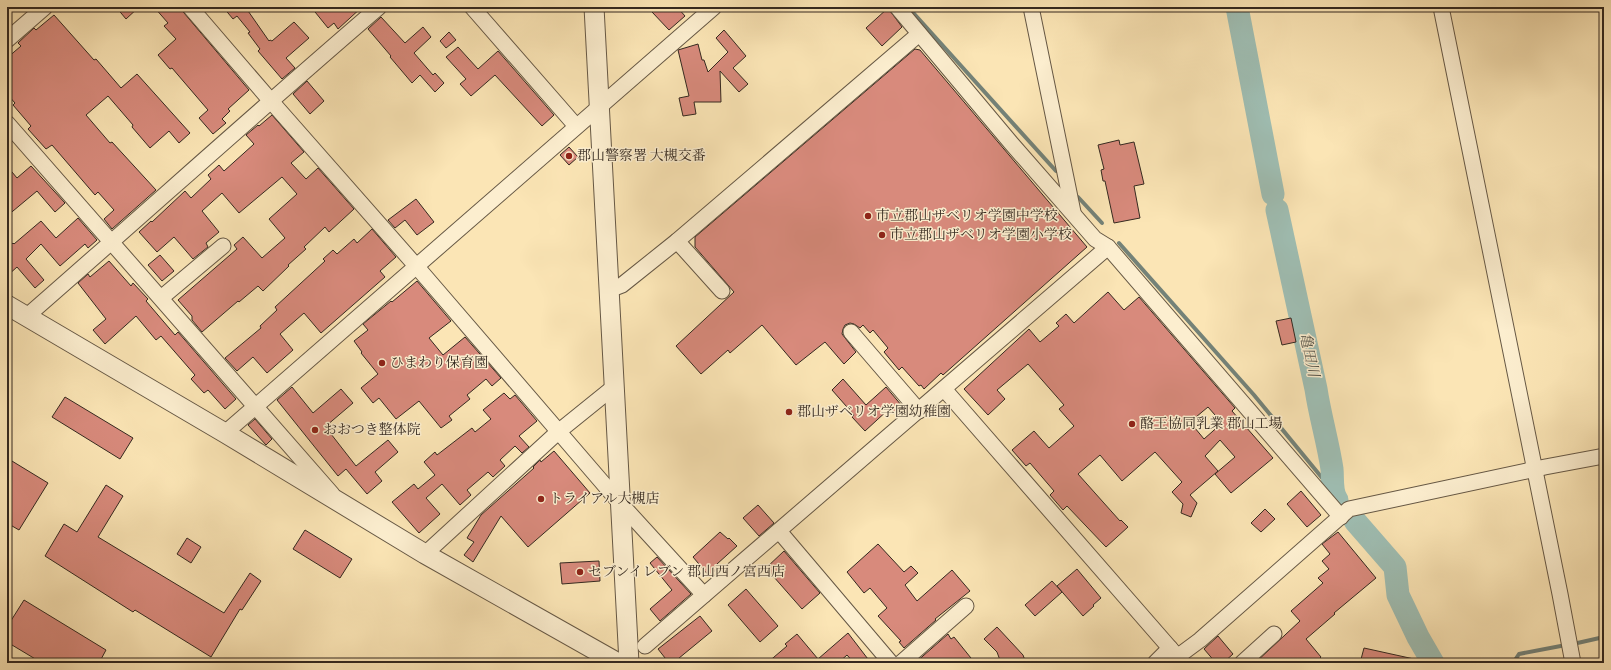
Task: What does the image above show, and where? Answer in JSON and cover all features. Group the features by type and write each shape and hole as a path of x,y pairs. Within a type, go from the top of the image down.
{"street":[{"path":"7,40 45,7"},
{"path":"190,7 417,267 620,503 704,595"},
{"path":"26,317 270,100 379,7"},
{"path":"472,7 576,126"},
{"path":"594,7 629,663"},
{"path":"225,433 256,408 576,126 714,7"},
{"path":"897,7 1011,143 1095,239 1108,247 1341,517"},
{"path":"1031,7 1073,213"},
{"path":"1441,7 1571,651"},
{"path":"609,290 622,285 677,241 919,34"},
{"path":"7,123 338,501"},
{"path":"677,241 722,291"},
{"path":"161,298 223,246"},
{"path":"645,646 1108,247"},
{"path":"7,305 225,433 425,554 618,663"},
{"path":"851,332 919,411"},
{"path":"425,554 558,432 615,386"},
{"path":"944,389 1177,656"},
{"path":"1155,663 1177,656 1200,640 1349,509 1535,469 1604,456"},
{"path":"779,531 891,663"},
{"path":"901,663 966,606"},
{"path":"1242,663 1274,634"}],"building":[{"path":"116,7 139,7 126,19"},
{"path":"154,7 179,7 249,90 228,109 230,111 222,119 226,123 213,134 199,118 208,110 172,68 170,69 158,55 176,39 164,26 168,23"},
{"path":"223,7 247,7 246,8 269,41 272,41 294,22 309,38 286,58 295,68 282,79 258,51 260,49 248,33 250,32 237,16 233,19"},
{"path":"311,7 362,7 338,29 334,23 328,28"},
{"path":"657,7 677,7 685,16 669,30 652,12"},
{"path":"888,8 902,27 882,46 866,28"},
{"path":"54,15 121,88 137,74 190,133 179,143 169,131 150,148 132,127 133,125 108,96 86,115 110,143 112,142 156,190 112,229 104,219 114,210 98,192 95,195 52,145 46,149 28,129 31,126 13,105 15,103 7,94 7,58 21,46 18,43 34,28 36,30"},
{"path":"381,17 405,43 423,27 431,37 414,53 433,75 435,73 444,83 435,92 420,75 412,83 368,29"},
{"path":"724,30 746,56 733,68 748,84 739,92 720,71 721,102 694,102 696,114 683,116 679,98 689,96 678,50 698,44 702,60 704,60 708,72 728,52 716,38"},
{"path":"449,32 456,40 446,48 440,41"},
{"path":"458,47 478,69 498,51 554,115 542,126 495,75 471,96 460,84 466,79 446,57"},
{"path":"915,49 920,50 1087,247 943,375 941,373 924,389 921,385 919,386 902,367 899,370 884,352 888,348 873,330 870,333 863,325 860,328 850,323 845,325 842,334 856,352 844,364 825,342 796,365 762,325 730,353 728,350 701,374 676,346 734,292 695,247 695,237"},
{"path":"307,81 324,101 310,114 293,94"},
{"path":"272,115 304,152 291,163 306,179 318,168 354,209 329,232 325,227 304,247 306,249 263,291 258,286 202,332 192,320 192,316 178,300 237,249 234,245 243,237 262,258 285,238 269,219 297,194 282,177 239,213 222,193 202,211 219,232 206,243 208,247 193,259 174,237 157,252 139,232 185,191 191,198 211,179 208,175 219,165 224,171 254,144 246,135"},
{"path":"1119,140 1120,145 1134,142 1144,184 1134,186 1140,218 1114,223 1105,181 1103,181 1101,170 1104,169 1098,145"},
{"name":"郡山警察署 大槻交番","path":"569,147 578,157 569,165 560,155"},
{"path":"7,166 17,178 31,166 65,203 55,212 37,191 7,216"},
{"path":"416,199 434,222 417,235 405,220 395,228 388,220"},
{"path":"78,218 97,240 88,248 85,244 60,266 41,244 26,259 44,280 35,288 17,267 7,276 7,248 13,243 14,244 41,221 56,238"},
{"path":"372,229 396,257 380,271 385,277 321,333 304,313 280,334 293,350 267,373 253,357 237,371 225,358 261,328 260,326 277,310 275,307 325,261 323,259 333,250 337,254 354,239 357,243"},
{"path":"160,255 174,271 162,281 148,265"},
{"path":"109,261 131,286 133,283 148,299 146,301 175,335 178,332 236,399 225,409 208,390 204,393 191,379 195,375 161,336 156,340 136,316 105,344 93,330 106,319 78,283 88,274 90,277"},
{"path":"417,281 451,321 429,338 443,355 465,337 501,378 492,386 486,379 467,395 470,399 449,416 452,420 441,428 419,401 396,419 379,398 373,403 361,388 378,374 361,353 362,352 354,341 368,330 363,324"},
{"path":"1108,292 1124,310 1139,297 1235,408 1232,411 1273,458 1231,493 1215,474 1235,457 1220,440 1205,456 1218,471 1190,495 1197,503 1191,517 1181,513 1183,504 1172,492 1182,482 1155,452 1122,481 1100,455 1078,474 1120,521 1121,520 1128,527 1106,547 1067,506 1063,510 1050,495 1054,491 1030,463 1026,466 1012,450 1034,431 1049,448 1074,426 1059,409 1064,405 1028,364 997,390 1005,399 988,415 964,389 1029,329 1040,342 1059,326 1056,323 1066,314 1074,323","holes":["1208,407 1222,423 1204,439 1190,422"]},
{"path":"1291,318 1296,342 1282,345 1276,321"},
{"path":"843,379 866,405 886,387 902,406 893,414 889,409 865,431 852,417 854,415 832,390"},
{"path":"292,387 313,413 341,389 353,403 326,426 356,466 388,440 398,452 375,472 382,481 367,494 346,469 338,476 277,400"},
{"path":"504,393 510,399 515,395 537,421 519,436 529,447 522,453 515,446 500,460 505,466 493,477 488,472 467,490 471,495 460,505 442,484 426,498 440,514 419,533 392,502 414,484 418,489 435,475 424,462 435,452 437,455 472,428 475,432 491,419 483,410"},
{"path":"65,397 133,438 120,459 52,417"},
{"path":"255,419 272,439 266,445 248,425"},
{"name":"トライアル大槻店","path":"554,451 590,493 528,547 501,516 473,562 464,555 474,542 467,538 481,515 534,468 533,467 540,460 541,462"},
{"path":"7,458 48,483 19,530 7,523"},
{"path":"106,485 123,496 98,537 224,613 250,573 261,581 242,610 240,609 211,657 135,610 133,612 45,556 64,524 77,532"},
{"path":"1301,491 1321,515 1307,527 1287,504"},
{"path":"758,505 774,523 759,536 743,518"},
{"path":"1265,509 1275,519 1261,532 1251,523"},
{"path":"305,530 352,559 340,578 293,549"},
{"path":"720,532 737,546 717,564 719,567 709,576 693,557"},
{"path":"1338,532 1376,578 1334,613 1335,614 1306,639 1321,657 1315,663 1255,663 1300,621 1291,611 1323,583 1318,578 1329,569 1322,561 1330,554 1322,544"},
{"path":"187,538 201,547 191,563 177,554"},
{"path":"878,544 904,572 911,566 918,573 905,585 917,601 952,570 970,591 935,619 936,620 904,648 899,642 901,641 878,616 887,608 870,588 864,593 847,572"},
{"path":"784,551 820,593 802,609 766,568"},
{"path":"657,557 691,594 660,621 650,609 672,590 650,563"},
{"name":"セブンイレブン 郡山西ノ宮西店","path":"599,561 600,581 562,584 560,563"},
{"path":"1077,569 1101,598 1083,616 1057,586"},
{"path":"1052,581 1062,592 1035,616 1025,605"},
{"path":"746,589 778,626 760,642 728,605"},
{"path":"24,600 106,650 99,663 42,663 7,642 7,627"},
{"path":"700,616 712,631 673,663 669,663 658,649"},
{"path":"997,627 1023,655 1026,663 1001,663 997,652 984,639"},
{"path":"848,633 871,663 854,663 847,655 838,663 767,663 787,646 785,644 797,634 818,659"},
{"path":"948,634 951,639 954,637 975,663 915,663"},
{"path":"1218,636 1233,654 1223,663 1216,663 1204,649"},
{"path":"1364,648 1414,659 1413,663 1360,663"}],"waterway":[{"path":"908,7 1056,171"},
{"name":"亀田川","path":"1237,7 1273,194"},
{"path":"1078,197 1102,223"},
{"name":"亀田川","path":"1277,210 1316,389 1332,469 1333,489 1337,500"},
{"path":"1119,243 1254,395 1323,479 1334,496"},
{"name":"亀田川","path":"1355,521 1395,567 1398,595 1418,637 1433,663"},
{"path":"1573,644 1604,637"},
{"path":"1513,663 1519,654 1566,645"}],"place":[{"name":"郡山警察署 大槻交番","path":"569,156"},
{"name":"市立郡山ザベリオ学園中学校","path":"868,216"},
{"name":"市立郡山ザベリオ学園小学校","path":"882,235"},
{"name":"ひまわり保育園","path":"382,363"},
{"name":"郡山ザベリオ学園幼稚園","path":"789,412"},
{"name":"酪王協同乳業 郡山工場","path":"1132,424"},
{"name":"おおつき整体院","path":"315,430"},
{"name":"トライアル大槻店","path":"541,499"},
{"name":"セブンイレブン 郡山西ノ宮西店","path":"580,572"}]}
